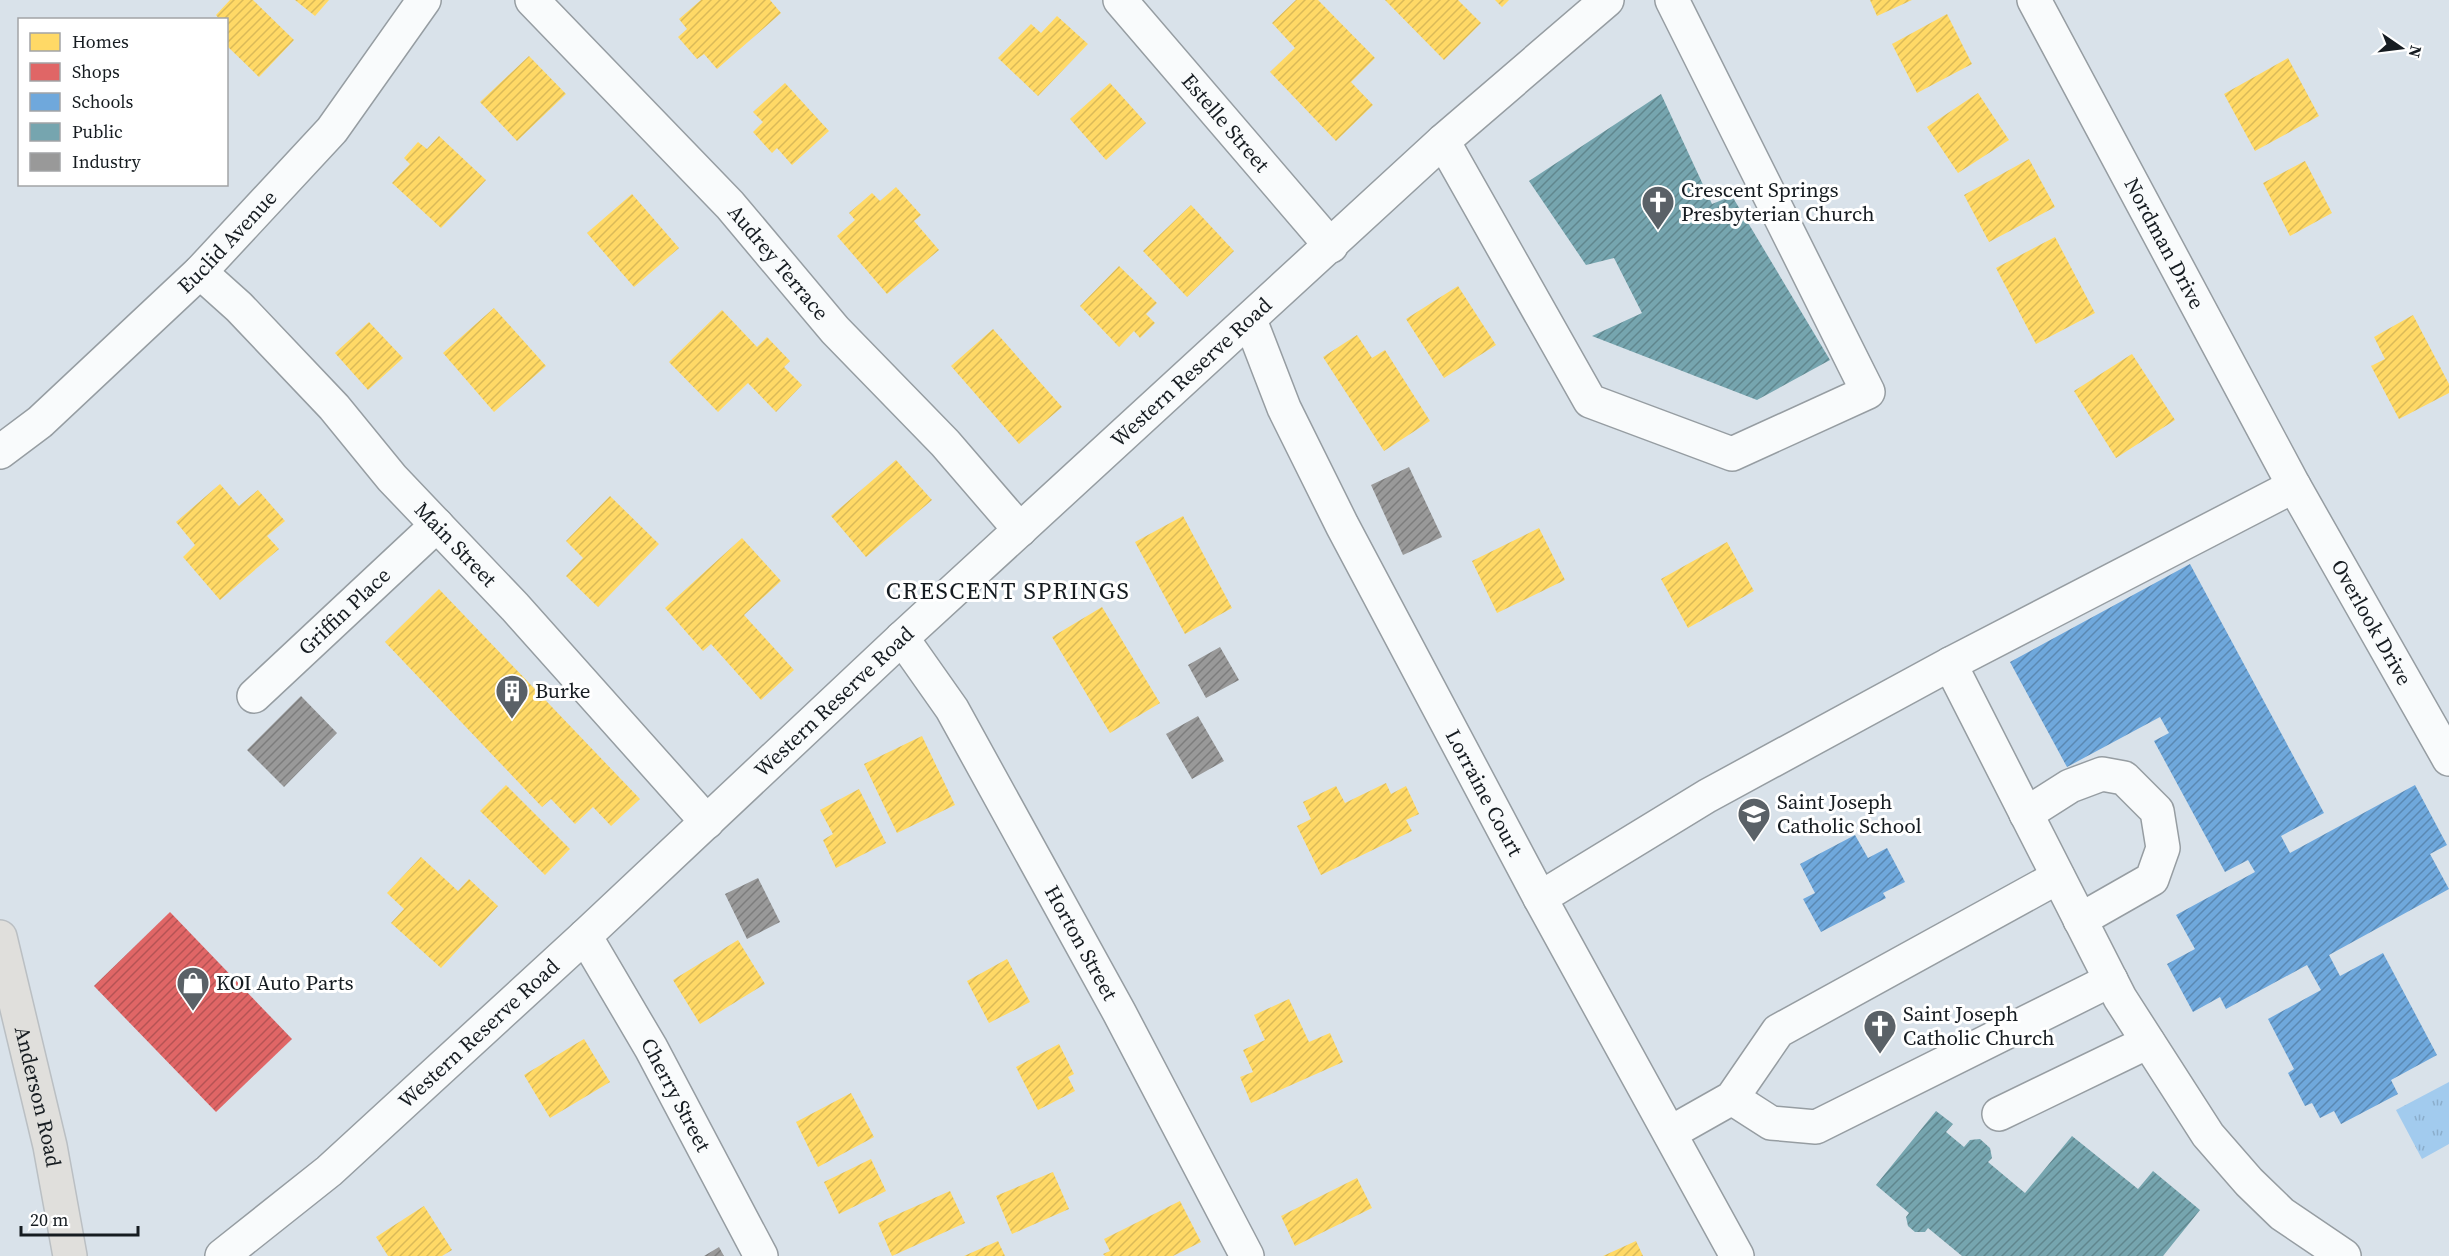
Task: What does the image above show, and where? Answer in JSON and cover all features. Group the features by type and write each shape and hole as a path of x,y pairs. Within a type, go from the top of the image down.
{"main road":[{"name":"Anderson Road","path":"0,938 50,1146 70,1256"}],"street":[{"name":"Euclid Avenue","path":"0,453 40,422 200,272 332,130 424,0"},
{"name":"Audrey Terrace","path":"532,0 730,205 835,330 945,443 1020,530"},
{"name":"Estelle Street","path":"1120,0 1331,246"},
{"name":"Western Reserve Road","path":"222,1256 329,1171 585,936 902,638 1251,320 1443,141 1607,0"},
{"path":"1443,141 1590,401 1732,454 1868,392 1672,0"},
{"name":"Nordman Drive","path":"2034,0 2294,486"},
{"name":"Main Street","path":"200,272 239,307 318,390 392,478 515,607 707,822"},
{"name":"Lorraine Court","path":"1251,320 1284,408 1342,525 1540,898 1737,1256"},
{"path":"1540,898 1707,796 1950,664 2294,486"},
{"name":"Overlook Drive","path":"2294,486 2449,759"},
{"name":"Griffin Place","path":"254,696 437,525"},
{"name":"Horton Street","path":"902,638 952,708 1119,1012 1247,1256"},
{"path":"1950,664 2111,980 2208,1135 2249,1182 2283,1214 2344,1256"},
{"path":"2026,814 2070,786 2102,774 2124,778 2157,811 2163,848 2152,879 2080,920"},
{"path":"1670,1133 1732,1098 1778,1031 2058,877"},
{"name":"Cherry Street","path":"585,936 651,1048 761,1256"},
{"path":"1732,1098 1771,1123 1816,1127 2111,980"},
{"path":"1999,1114 2148,1042"}],"green space":[{"path":"2449,1082 2449,1144 2422,1159 2396,1110"}],"building: Homes":[{"path":"230,0 253,0 294,40 259,77 228,47 228,18 218,18 216,15"},
{"path":"295,0 329,0 315,16"},
{"path":"701,0 770,0 781,13 717,69 704,54 697,59 678,37 687,29 679,19"},
{"path":"1296,0 1318,0 1375,58 1351,82 1373,105 1336,141 1270,72 1295,48 1272,23"},
{"path":"1385,0 1458,0 1481,23 1444,60"},
{"path":"1495,0 1509,0 1502,7"},
{"path":"1870,0 1912,0 1877,16"},
{"path":"1947,14 1972,64 1917,93 1892,44"},
{"path":"1057,16 1088,44 1038,96 998,58 1031,24 1041,33"},
{"path":"529,56 566,94 517,141 480,102"},
{"path":"2288,58 2319,116 2255,151 2224,94"},
{"path":"785,83 829,131 792,165 777,148 772,153 753,132 763,122 753,112"},
{"path":"1110,83 1146,123 1106,160 1070,119"},
{"path":"1978,93 2009,140 1958,173 1927,127"},
{"path":"439,136 486,180 441,228 392,183 410,164 404,158 418,142 427,149"},
{"path":"2029,159 2055,207 1989,242 1964,195"},
{"path":"2305,161 2332,213 2290,236 2263,183"},
{"path":"896,187 921,215 914,221 939,250 887,294 837,236 855,220 849,213 872,193 880,201"},
{"path":"632,194 679,248 634,287 587,233"},
{"path":"1191,205 1234,251 1187,297 1143,251"},
{"path":"2055,237 2095,313 2036,344 1996,268"},
{"path":"1119,266 1157,303 1146,314 1155,323 1140,338 1134,331 1119,347 1080,306"},
{"path":"1458,286 1496,345 1444,378 1406,319"},
{"path":"494,308 546,366 494,412 443,353"},
{"path":"722,310 757,347 767,337 790,361 784,367 802,385 776,412 748,383 718,412 669,362"},
{"path":"2413,315 2449,384 2449,393 2399,419 2371,366 2385,359 2374,337"},
{"path":"369,322 403,358 368,390 335,353"},
{"path":"993,329 1062,407 1019,444 951,366"},
{"path":"1357,335 1372,358 1385,350 1430,421 1384,451 1323,357"},
{"path":"2132,354 2175,420 2116,458 2074,391"},
{"path":"896,460 932,500 866,557 831,516"},
{"path":"220,484 239,506 258,490 285,521 267,536 279,549 220,600 183,557 195,545 176,522"},
{"path":"610,496 659,544 598,607 566,576 583,558 566,541"},
{"path":"1183,516 1232,608 1185,634 1135,542"},
{"path":"1539,528 1565,580 1497,613 1472,561"},
{"path":"742,538 781,581 744,615 794,670 761,700 711,644 703,651 665,608"},
{"path":"1727,542 1754,591 1688,628 1661,579"},
{"name":"Burke","path":"439,589 640,799 611,826 593,807 575,824 551,799 542,807 385,642"},
{"path":"1102,607 1160,703 1110,733 1052,637"},
{"path":"922,736 955,805 897,833 864,764"},
{"path":"1386,783 1391,794 1406,786 1419,814 1406,820 1412,831 1321,875 1297,826 1311,819 1303,802 1336,786 1345,803"},
{"path":"506,785 570,849 545,875 480,811"},
{"path":"859,789 886,843 836,868 823,840 833,834 820,810"},
{"path":"421,857 458,891 469,879 498,906 441,968 391,923 404,909 387,893"},
{"path":"738,940 765,984 700,1024 673,980"},
{"path":"1007,959 1030,1002 989,1023 967,981"},
{"path":"1289,999 1309,1042 1330,1033 1343,1062 1251,1103 1240,1077 1253,1072 1243,1050 1265,1040 1254,1015"},
{"path":"584,1039 610,1082 550,1118 524,1075"},
{"path":"1059,1044 1074,1074 1068,1077 1075,1091 1038,1110 1016,1067"},
{"path":"851,1093 874,1137 818,1167 796,1122"},
{"path":"871,1159 886,1191 839,1214 824,1182"},
{"path":"1053,1172 1069,1209 1012,1234 996,1196"},
{"path":"1357,1178 1372,1208 1295,1246 1281,1216"},
{"path":"950,1191 965,1223 892,1256 878,1223"},
{"path":"1180,1201 1201,1242 1173,1256 1105,1256 1103,1254 1110,1251 1104,1239"},
{"path":"424,1206 452,1250 442,1256 388,1256 376,1237"},
{"path":"998,1241 1005,1256 964,1256"},
{"path":"1636,1241 1643,1256 1603,1256"}],"building: Shops":[{"name":"KOI Auto Parts","path":"170,912 292,1039 216,1112 94,986"}],"building: Schools":[{"path":"2190,564 2324,813 2281,836 2290,853 2415,785 2447,845 2430,854 2449,889 2329,955 2340,976 2383,953 2437,1055 2391,1080 2398,1094 2341,1124 2334,1111 2320,1118 2312,1103 2305,1106 2288,1073 2294,1069 2268,1019 2321,990 2307,965 2226,1009 2220,997 2193,1012 2167,964 2195,949 2176,915 2255,872 2248,860 2225,872 2154,741 2169,733 2160,717 2067,767 2010,662"},
{"path":"1855,835 1868,858 1887,848 1905,882 1883,893 1886,898 1821,932 1803,899 1815,893 1800,864"}],"building: Public":[{"name":"Crescent Springs Presbyterian Church","path":"1661,94 1712,204 1732,196 1830,360 1757,400 1592,336 1642,313 1614,258 1586,265 1529,181"},
{"path":"1936,1111 1953,1124 1946,1132 1964,1147 1970,1140 1980,1139 1990,1148 1992,1158 1988,1162 2025,1193 2072,1136 2138,1189 2153,1171 2200,1210 2163,1256 1962,1256 1928,1228 1925,1232 1915,1232 1908,1226 1906,1217 1909,1213 1876,1185"}],"building: Industry":[{"path":"1409,467 1442,537 1403,555 1371,485"},
{"path":"1220,647 1239,680 1206,698 1188,665"},
{"path":"301,696 337,733 284,787 247,750"},
{"path":"1198,716 1224,761 1192,779 1166,734"},
{"path":"758,878 780,922 747,939 725,894"},
{"path":"719,1247 724,1256 704,1256"}],"place":[{"name":"Crescent Springs Presbyterian Church","path":"1658,231"},
{"name":"Burke","path":"512,720"},
{"name":"Saint Joseph Catholic School","path":"1754,843"},
{"name":"KOI Auto Parts","path":"193,1012"},
{"name":"Saint Joseph Catholic Church","path":"1880,1055"}],"district":[{"name":"CRESCENT SPRINGS","path":"1008,591"}]}
